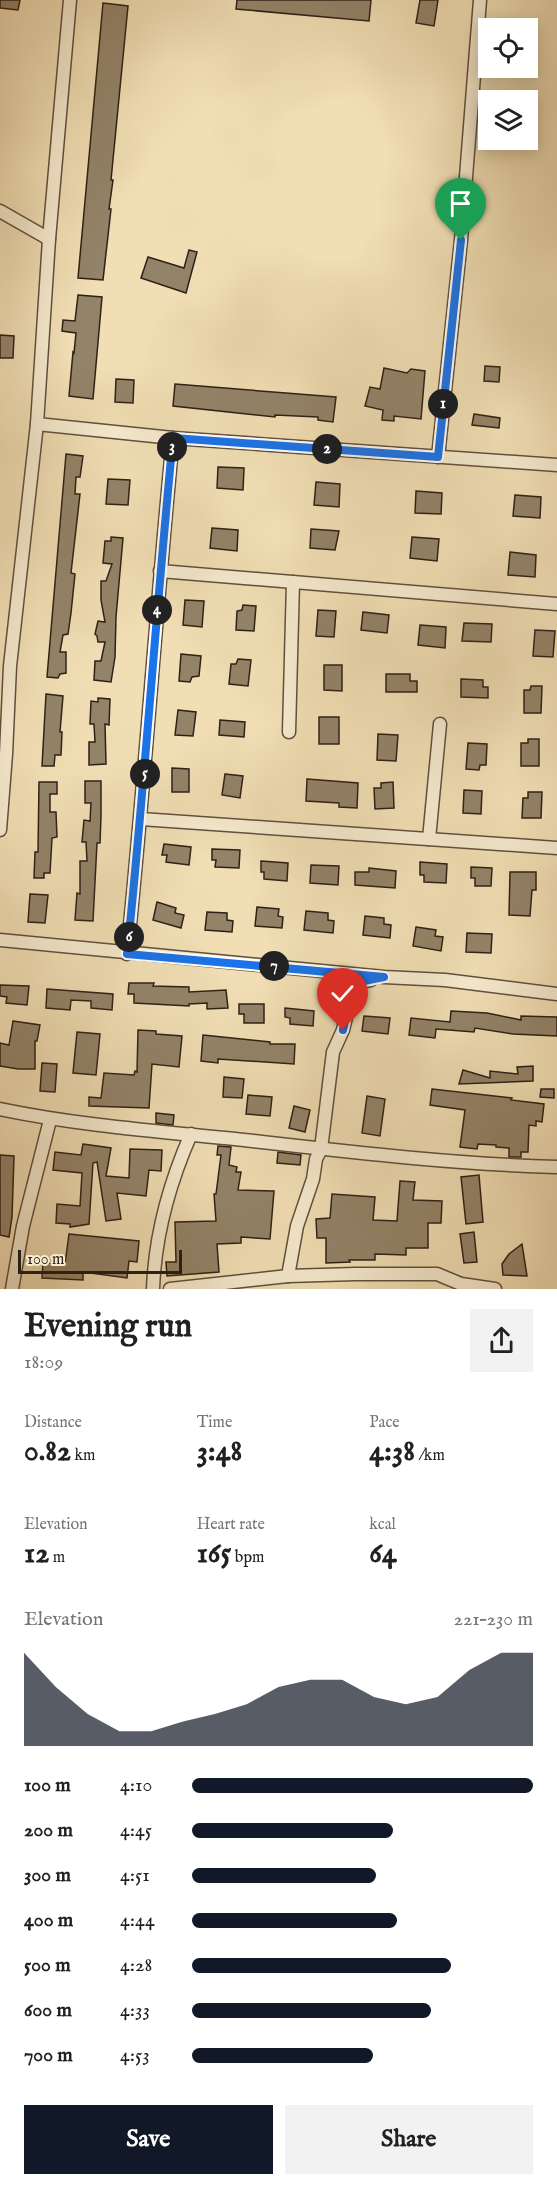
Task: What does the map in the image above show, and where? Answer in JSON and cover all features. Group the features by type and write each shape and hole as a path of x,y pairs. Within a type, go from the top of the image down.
{"street":[{"path":"0,830 6,754 5,665 37,424 49,239 70,0"},
{"path":"438,457 461,240 480,0"},
{"path":"0,211 49,239"},
{"path":"37,424 173,438 557,465"},
{"path":"127,954 141,819 159,571 173,438"},
{"path":"159,571 557,604"},
{"path":"289,732 293,582"},
{"path":"429,838 440,724"},
{"path":"141,819 557,848"},
{"path":"0,940 127,954 384,977 445,980 557,994"},
{"path":"288,1276 297,1226 321,1149 333,1052 343,1030 354,983 384,977"},
{"path":"0,1110 50,1120 321,1149 487,1164 557,1167"},
{"path":"12,1289 23,1226 50,1120"},
{"path":"153,1289 154,1257 162,1215 180,1159 191,1134"},
{"path":"170,1289 288,1276 437,1274 461,1284 495,1289"}],"building":[{"path":"0,0 20,0 18,10 0,8"},
{"path":"237,0 371,0 369,21 236,9"},
{"path":"420,0 438,0 434,26 416,23"},
{"path":"103,3 128,6 103,280 78,278"},
{"path":"189,250 197,252 186,293 141,278 148,257 184,268"},
{"path":"78,295 102,297 93,399 69,396 76,333 62,331 63,320 75,321"},
{"path":"0,335 14,336 13,358 0,358"},
{"path":"485,366 500,367 499,382 484,381"},
{"path":"384,368 407,373 411,369 425,371 421,419 394,416 394,421 382,420 383,410 365,406 370,387 380,389"},
{"path":"116,379 134,380 133,403 115,402"},
{"path":"175,384 336,397 333,422 318,420 318,417 275,415 275,417 173,406"},
{"path":"474,414 500,418 499,428 472,425"},
{"path":"66,454 83,456 80,477 76,477 75,494 80,494 71,573 75,574 71,613 68,634 63,635 60,652 66,652 66,673 60,674 58,678 47,677"},
{"path":"218,467 244,468 243,490 217,488"},
{"path":"108,479 130,480 128,505 106,504"},
{"path":"316,482 340,484 339,507 314,505"},
{"path":"416,491 442,493 441,514 415,513"},
{"path":"515,495 541,497 540,518 513,516"},
{"path":"212,528 238,530 237,551 210,548"},
{"path":"311,529 339,531 335,550 310,548"},
{"path":"111,537 123,538 115,657 111,682 94,680 95,661 101,661 105,642 98,642 95,634 98,621 105,622 101,600 101,581 106,581 112,564 103,563 105,541 111,541"},
{"path":"412,537 439,539 437,561 410,558"},
{"path":"510,552 536,555 535,577 508,575"},
{"path":"185,600 204,601 202,627 183,625"},
{"path":"243,605 256,606 254,631 236,630 237,611 242,610"},
{"path":"318,610 336,611 334,637 316,636"},
{"path":"363,612 389,615 387,633 361,630"},
{"path":"464,623 492,624 491,642 462,641"},
{"path":"420,625 446,627 445,648 418,645"},
{"path":"535,630 555,631 553,657 533,656"},
{"path":"181,654 201,656 199,676 192,677 190,682 179,681"},
{"path":"238,659 251,660 248,686 229,684 231,664 236,664"},
{"path":"324,665 342,665 342,691 324,690"},
{"path":"386,674 410,674 410,681 417,681 417,692 386,692"},
{"path":"461,679 483,680 483,687 488,687 488,698 461,697"},
{"path":"531,686 542,686 541,713 524,713 524,690 530,690"},
{"path":"46,694 63,696 61,755 55,755 54,766 42,766"},
{"path":"98,698 110,699 109,725 105,724 106,764 89,765 89,742 95,742 94,724 90,724 91,701 98,702"},
{"path":"178,710 196,712 193,736 175,735"},
{"path":"319,717 339,717 339,744 319,744"},
{"path":"220,720 245,722 244,737 219,735"},
{"path":"378,734 398,735 396,761 377,760"},
{"path":"528,739 539,739 539,766 521,766 521,743 528,743"},
{"path":"468,743 487,744 486,765 480,765 479,770 466,769"},
{"path":"172,768 189,769 189,792 172,792"},
{"path":"225,774 243,776 240,798 222,795"},
{"path":"307,779 358,783 357,808 339,807 339,803 306,801"},
{"path":"85,781 101,781 100,843 97,843 93,921 75,920 77,893 80,894 80,861 87,861 86,842 82,842 84,820 90,821 91,803 85,803"},
{"path":"39,782 57,782 57,794 50,794 50,812 56,812 57,837 52,838 50,873 44,873 44,878 34,878 35,852 38,852"},
{"path":"393,782 394,808 375,809 374,788 381,788 381,783"},
{"path":"464,790 482,791 481,814 463,813"},
{"path":"528,792 542,792 541,818 522,818 523,798 528,798"},
{"path":"164,844 191,847 189,865 166,862 167,855 162,855"},
{"path":"212,849 240,850 239,868 215,867 216,860 212,860"},
{"path":"261,861 288,863 287,881 264,879 264,872 261,872"},
{"path":"420,862 447,864 446,883 424,882 424,875 420,875"},
{"path":"311,865 339,866 338,885 310,883"},
{"path":"471,867 492,868 491,886 475,886 475,878 471,878"},
{"path":"369,868 396,871 395,888 355,885 355,872 369,872"},
{"path":"510,872 536,872 536,890 532,890 530,916 509,915"},
{"path":"30,894 48,895 45,923 28,922"},
{"path":"157,902 176,908 175,913 184,915 181,928 153,920"},
{"path":"257,907 279,909 278,916 283,917 282,928 255,926"},
{"path":"306,911 328,913 328,920 334,921 333,933 304,930"},
{"path":"207,912 227,913 227,920 233,921 232,932 205,930"},
{"path":"365,916 384,918 384,924 391,925 390,938 363,935"},
{"path":"416,927 436,930 435,936 443,937 441,951 413,946"},
{"path":"467,933 492,934 491,953 466,952"},
{"path":"129,983 189,987 189,992 226,990 228,1008 207,1009 207,1003 189,1004 189,1006 134,1003 134,994 128,994"},
{"path":"0,985 29,986 27,1005 6,1003 7,997 0,996"},
{"path":"47,989 113,994 112,1010 91,1008 91,1001 71,1000 70,1010 46,1008"},
{"path":"239,1004 264,1004 264,1023 244,1023 244,1014 239,1014"},
{"path":"285,1008 314,1011 313,1026 290,1024 290,1018 285,1017"},
{"path":"451,1011 487,1013 521,1020 521,1016 557,1017 557,1036 513,1034 475,1028 474,1032 436,1029 435,1038 409,1035 411,1018 450,1022"},
{"path":"364,1016 390,1018 388,1034 362,1031"},
{"path":"13,1021 40,1025 37,1041 35,1041 35,1069 0,1066 0,1043 9,1045"},
{"path":"138,1030 182,1036 179,1067 152,1064 149,1108 89,1106 89,1097 101,1098 104,1073 134,1075 135,1071 137,1072"},
{"path":"77,1032 100,1034 96,1075 73,1073"},
{"path":"203,1035 270,1042 270,1044 295,1044 294,1064 218,1059 218,1063 201,1061"},
{"path":"42,1063 57,1064 55,1092 40,1091"},
{"path":"533,1066 533,1081 459,1084 463,1070 490,1078 490,1071 518,1074 517,1067"},
{"path":"224,1077 244,1079 242,1098 223,1097"},
{"path":"432,1089 544,1104 542,1122 536,1121 536,1126 529,1125 528,1152 521,1152 521,1157 509,1157 509,1148 496,1147 496,1145 478,1144 477,1149 460,1147 465,1110 430,1105"},
{"path":"541,1089 554,1089 554,1098 540,1097"},
{"path":"248,1095 272,1097 270,1116 246,1114"},
{"path":"367,1096 385,1099 380,1136 362,1133"},
{"path":"294,1106 310,1110 305,1132 289,1128"},
{"path":"156,1113 174,1115 173,1125 156,1123"},
{"path":"83,1144 111,1148 106,1176 129,1178 130,1149 162,1150 161,1171 149,1170 146,1196 117,1193 121,1219 106,1221 97,1162 93,1163 89,1224 70,1227 70,1224 56,1223 57,1204 80,1206 82,1173 53,1170 55,1152 81,1155"},
{"path":"218,1146 231,1147 229,1165 237,1167 236,1172 241,1172 238,1190 274,1191 270,1239 241,1237 241,1243 217,1244 219,1272 167,1276 166,1262 176,1262 175,1222 216,1221 214,1194 216,1194 221,1155 217,1155"},
{"path":"278,1152 301,1155 300,1165 277,1163"},
{"path":"0,1155 14,1156 9,1237 0,1235"},
{"path":"479,1175 483,1222 466,1224 461,1177"},
{"path":"400,1181 415,1182 413,1200 442,1201 441,1223 428,1223 428,1248 406,1248 406,1255 375,1254 375,1260 326,1263 326,1238 317,1238 316,1219 330,1218 332,1194 375,1197 373,1220 397,1221"},
{"path":"474,1232 477,1262 464,1263 460,1234"},
{"path":"69,1234 139,1241 137,1262 129,1261 127,1278 83,1272 83,1280 42,1278 43,1263 65,1264"},
{"path":"522,1244 527,1276 503,1275 502,1264 509,1254"}],"route":[{"path":"343,1030 354,983 384,977 238,962 127,954 141,819 159,571 173,438 438,457 461,240"}]}
